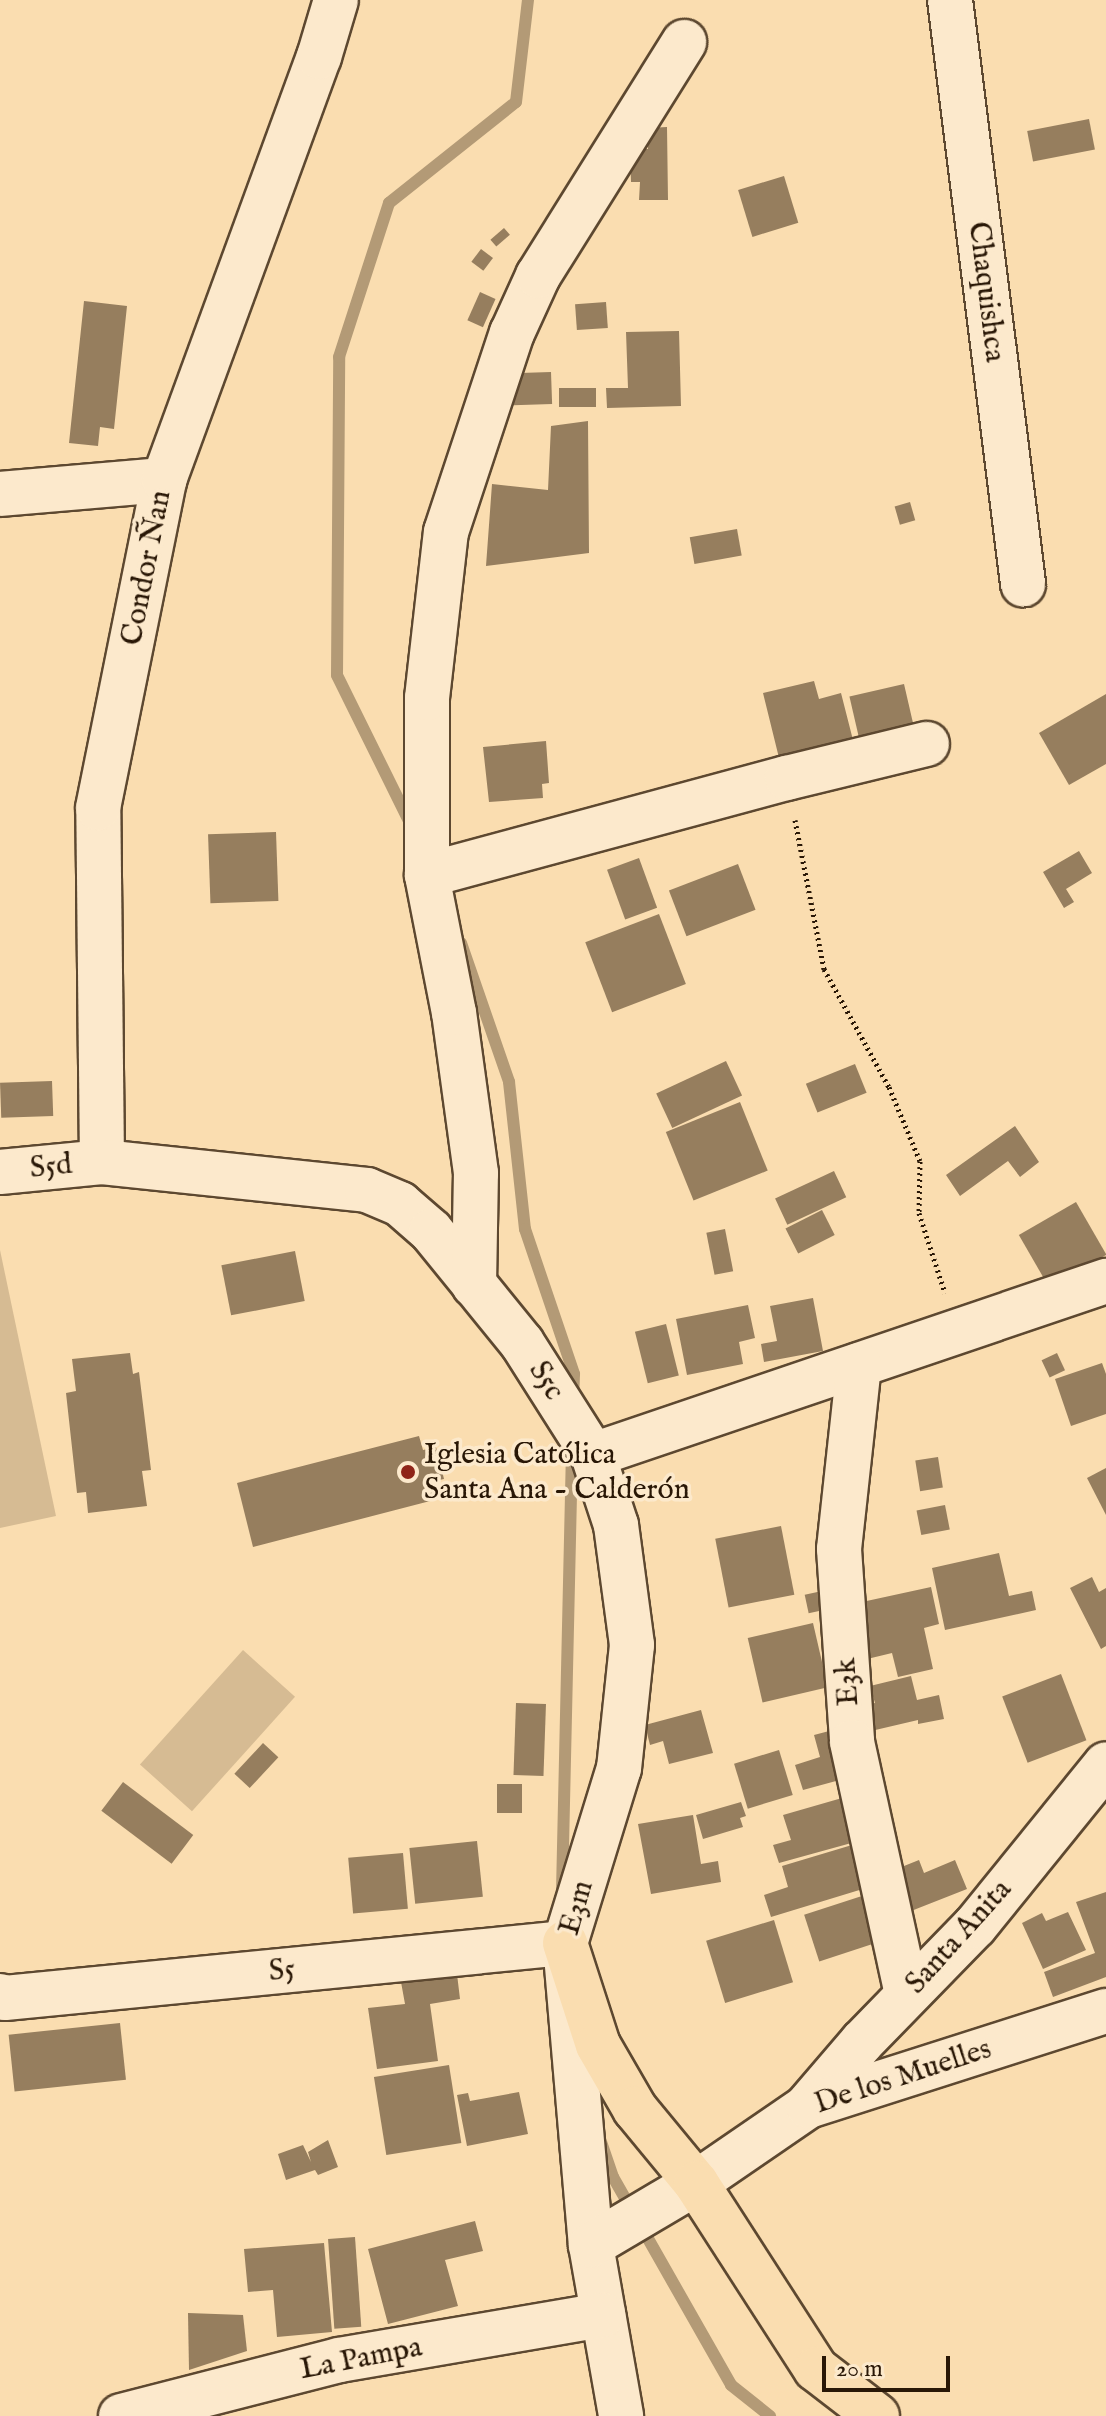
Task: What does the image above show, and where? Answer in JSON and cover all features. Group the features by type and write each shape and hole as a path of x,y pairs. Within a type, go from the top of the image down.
{"highway":[{"path":"565,1943 586,2016 622,2089 696,2183 816,2369 877,2416"}],"street":[{"name":"Condor Ñan","path":"102,1162 98,808 164,480 319,57 336,0"},
{"name":"Chaquishca","path":"950,0 1023,584"},
{"path":"474,1285 476,1173 454,1013 427,875 427,698 446,532 512,333 538,276 684,42"},
{"path":"0,494 164,480"},
{"path":"427,875 787,778 927,744"},
{"name":"S5d","path":"0,1172 102,1162"},
{"name":"S5c","path":"102,1162 367,1190 400,1204 431,1231 522,1343 593,1455"},
{"path":"593,1455 1105,1285"},
{"name":"E3k","path":"859,1365 839,1549 852,1742 907,1994"},
{"name":"E3m","path":"593,1455 616,1525 632,1645 619,1768 565,1943 591,2245 621,2416"},
{"name":"Santa Anita","path":"808,2106 907,1994 975,1926 1106,1764"},
{"name":"S5","path":"2,1998 565,1943"},
{"name":"De los Muelles","path":"591,2245 696,2183 808,2106 1106,2011"},
{"name":"La Pampa","path":"121,2416 339,2360 603,2315"}],"path":[{"path":"787,778 824,969 889,1087 920,1161 919,1213 957,1332"}],"shaded area":[{"path":"0,1250 56,1516 0,1528"},
{"path":"243,1650 295,1697 192,1811 140,1764"}],"building":[{"path":"1089,119 1095,149 1033,161 1027,131"},
{"path":"667,127 668,200 639,200 640,182 631,182 630,149 648,149 648,128"},
{"path":"784,176 798,223 752,237 738,190"},
{"path":"504,228 510,235 496,247 490,240"},
{"path":"481,249 493,258 483,271 471,262"},
{"path":"480,292 496,299 483,327 467,320"},
{"path":"84,301 127,306 114,429 100,427 98,446 69,443"},
{"path":"606,302 608,328 577,330 575,304"},
{"path":"679,331 681,406 607,408 606,388 628,388 626,332"},
{"path":"551,372 552,404 513,405 512,373"},
{"path":"559,388 596,388 596,407 559,407"},
{"path":"588,421 589,553 486,566 492,484 548,490 551,426"},
{"path":"910,502 915,520 900,525 895,506"},
{"path":"737,529 742,556 694,564 690,537"},
{"path":"814,681 819,699 841,693 854,744 780,762 763,693"},
{"path":"904,684 915,732 860,744 849,697"},
{"path":"1106,694 1106,764 1069,785 1039,733"},
{"path":"546,741 549,783 542,784 543,798 489,802 483,747"},
{"path":"276,832 278,901 210,903 208,834"},
{"path":"1079,851 1092,873 1066,889 1074,902 1064,908 1043,872"},
{"path":"639,858 657,908 625,919 607,870"},
{"path":"738,864 756,910 686,936 669,891"},
{"path":"659,914 686,984 612,1012 585,942"},
{"path":"726,1061 742,1095 672,1128 656,1094"},
{"path":"855,1064 867,1093 817,1113 806,1084"},
{"path":"52,1081 53,1116 1,1118 0,1083"},
{"path":"740,1102 768,1171 694,1201 666,1132"},
{"path":"1015,1126 1039,1162 1020,1177 1008,1161 960,1196 946,1175"},
{"path":"834,1171 846,1197 787,1225 775,1198"},
{"path":"1076,1202 1106,1255 1049,1288 1019,1235"},
{"path":"822,1210 835,1235 798,1254 785,1229"},
{"path":"725,1229 733,1271 715,1275 706,1233"},
{"path":"295,1251 305,1301 231,1315 221,1265"},
{"path":"813,1298 823,1351 764,1362 761,1344 777,1341 770,1306"},
{"path":"748,1305 755,1338 739,1342 743,1364 687,1375 676,1319"},
{"path":"666,1324 679,1375 648,1383 635,1332"},
{"path":"130,1353 133,1374 139,1372 151,1470 142,1471 147,1506 88,1513 86,1492 77,1493 66,1393 76,1391 72,1359"},
{"path":"1057,1353 1065,1370 1050,1377 1042,1360"},
{"path":"1102,1363 1106,1374 1106,1414 1071,1426 1055,1379"},
{"path":"419,1436 423,1450 436,1447 444,1479 429,1482 434,1500 253,1547 237,1483"},
{"path":"938,1457 943,1488 920,1491 915,1461"},
{"path":"1106,1468 1106,1515 1087,1478"},
{"path":"945,1505 950,1530 921,1535 917,1511"},
{"path":"781,1526 794,1595 729,1607 715,1539"},
{"path":"999,1553 1009,1596 1032,1591 1036,1610 945,1630 932,1568"},
{"path":"1092,1577 1099,1592 1106,1588 1106,1646 1101,1649 1070,1588"},
{"path":"931,1587 939,1624 924,1628 933,1669 898,1677 892,1653 863,1660 857,1634 869,1632 862,1602"},
{"path":"836,1588 840,1607 809,1613 805,1595"},
{"path":"813,1623 828,1687 763,1702 748,1638"},
{"path":"1061,1674 1086,1740 1028,1763 1002,1697"},
{"path":"911,1676 917,1700 939,1695 944,1719 918,1724 918,1720 871,1731 865,1705 875,1703 870,1686"},
{"path":"516,1703 546,1704 543,1776 513,1775"},
{"path":"701,1710 713,1753 669,1764 663,1741 650,1745 645,1725"},
{"path":"833,1730 847,1778 803,1790 795,1765 820,1757 814,1735"},
{"path":"263,1743 278,1757 250,1788 234,1774"},
{"path":"779,1750 793,1795 748,1809 734,1764"},
{"path":"123,1782 193,1835 172,1864 101,1811"},
{"path":"497,1784 522,1784 522,1813 497,1813"},
{"path":"842,1798 855,1842 779,1863 773,1845 791,1840 783,1815"},
{"path":"741,1802 746,1816 740,1818 743,1827 703,1839 696,1815"},
{"path":"693,1815 701,1864 718,1861 721,1882 651,1894 638,1824"},
{"path":"477,1841 483,1897 415,1904 409,1848"},
{"path":"852,1845 866,1888 771,1917 764,1895 788,1887 782,1866"},
{"path":"403,1853 408,1909 353,1914 348,1858"},
{"path":"919,1860 924,1873 955,1860 967,1889 906,1913 889,1872"},
{"path":"1106,1892 1106,1977 1053,1997 1044,1972 1095,1953 1076,1902"},
{"path":"865,1895 880,1942 819,1961 804,1915"},
{"path":"1068,1912 1086,1950 1043,1969 1022,1923 1042,1913 1046,1921"},
{"path":"774,1920 793,1982 725,2003 706,1941"},
{"path":"457,1974 460,1999 430,2004 438,2061 377,2069 368,2008 405,2004 401,1982"},
{"path":"120,2023 126,2080 15,2091 9,2035"},
{"path":"449,2065 461,2143 386,2155 374,2077"},
{"path":"519,2092 528,2134 467,2146 457,2095 468,2093 470,2101"},
{"path":"328,2140 338,2167 318,2175 315,2170 286,2180 278,2154 303,2145 311,2162 308,2152"},
{"path":"475,2221 483,2251 445,2260 458,2306 388,2324 368,2249"},
{"path":"355,2237 361,2327 334,2329 328,2239"},
{"path":"324,2243 332,2332 277,2337 273,2290 248,2292 244,2249"},
{"path":"188,2313 243,2315 247,2351 189,2370"}],"waterway":[{"path":"412,827 337,675 339,357 389,203 516,102 528,0"},
{"path":"461,943 509,1082 525,1229 574,1374 573,1399"},
{"path":"562,1891 572,1446"},
{"path":"600,2139 613,2177 731,2385 770,2416"}],"place":[{"name":"Iglesia Católica Santa Ana - Calderón","path":"408,1472"}]}
